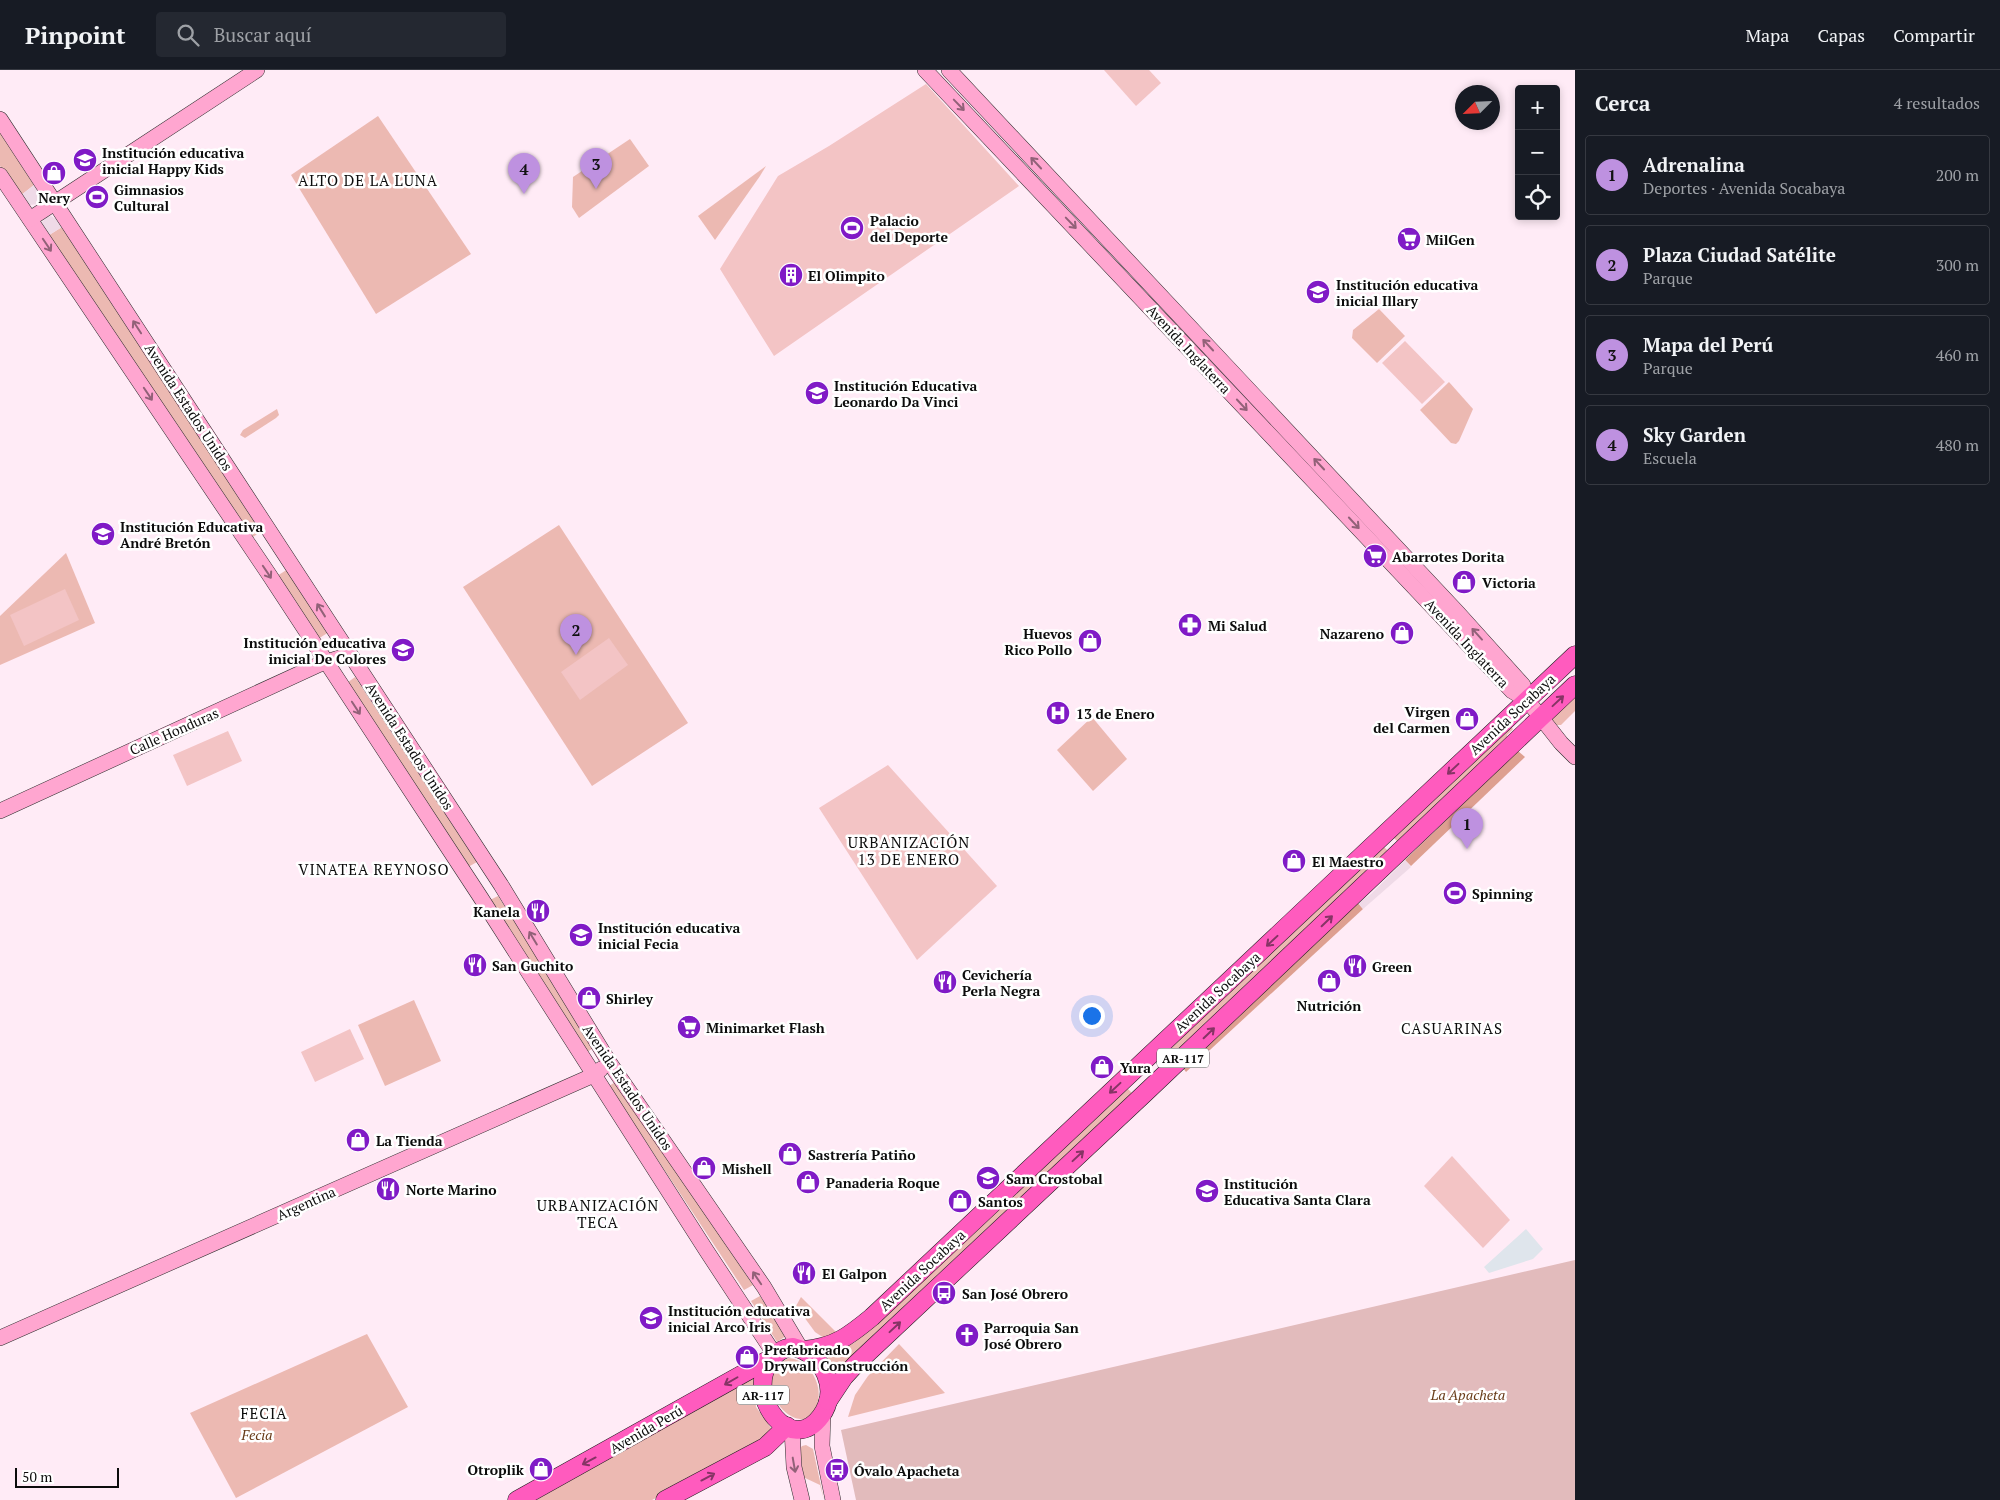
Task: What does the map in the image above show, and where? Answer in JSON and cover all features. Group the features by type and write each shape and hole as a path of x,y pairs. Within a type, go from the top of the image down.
{"main road":[{"path":"30,219 257,70"},
{"name":"Avenida Inglaterra","path":"925,70 1512,691 1527,700"},
{"name":"Avenida Inglaterra","path":"949,70 1458,613 1524,685 1527,700"},
{"name":"Avenida Estados Unidos","path":"0,119 501,886 609,1062 758,1279 803,1350"},
{"name":"Avenida Estados Unidos","path":"0,175 326,662 774,1356"},
{"name":"Calle Honduras","path":"0,811 326,662 350,654"},
{"name":"Avenida Socabaya","path":"803,1350 831,1345 846,1338 872,1317 1575,655"},
{"name":"Avenida Socabaya","path":"825,1407 844,1377 856,1364 1150,1089 1575,685"},
{"path":"1527,700 1575,757"},
{"name":"Argentina","path":"0,1338 594,1075 609,1062"},
{"name":"AR-117","path":"803,1350 786,1348 774,1356 767,1366 763,1377 764,1400 776,1419 789,1427 801,1430 810,1427 825,1407"},
{"path":"803,1350 814,1357 822,1366 827,1377 829,1389 825,1407 822,1446 833,1500"},
{"name":"Avenida Perú","path":"518,1500 603,1454 774,1356"},
{"path":"665,1500 765,1447 789,1427"},
{"path":"789,1427 794,1466 802,1500"}],"shaded area":[{"path":"1104,70 1149,70 1161,83 1136,106"},
{"name":"Palacio del Deporte","path":"926,84 1019,186 774,356 720,269 778,176"},
{"path":"34,185 41,197 38,204 30,205 25,203 20,196"},
{"path":"51,216 62,227 46,237 40,224 47,217"},
{"path":"1405,341 1445,382 1422,404 1382,363"},
{"path":"65,589 79,620 24,646 10,615"},
{"path":"609,638 628,665 580,700 561,672"},
{"path":"228,731 242,761 187,786 173,755"},
{"path":"1518,751 1525,757 1411,866 1405,860"},
{"path":"888,765 997,886 917,960 819,808"},
{"path":"1405,860 1411,867 1363,909 1358,903 1371,894"},
{"path":"1358,903 1363,909 1186,1072 1183,1068"},
{"path":"350,1029 364,1059 315,1082 301,1052"},
{"path":"1452,1156 1510,1220 1483,1248 1424,1186"},
{"path":"1526,1229 1543,1249 1533,1259 1489,1273 1484,1267"}],"green space":[{"path":"378,116 471,254 376,314 291,175"},
{"path":"0,132 34,185 20,196 0,166"},
{"path":"630,139 649,166 579,218 572,207 573,177"},
{"path":"766,166 760,176 715,240 698,216"},
{"path":"62,227 262,531 253,537 46,237"},
{"path":"1379,309 1405,336 1377,363 1352,338 1353,330"},
{"path":"1449,382 1473,409 1456,444 1451,443 1420,410"},
{"path":"277,409 279,415 276,418 245,438 240,435 243,430"},
{"path":"559,525 688,723 592,786 463,587"},
{"path":"66,553 95,623 0,665 0,616"},
{"path":"288,569 329,632 318,639 277,576"},
{"path":"355,677 477,862 468,867 347,683"},
{"path":"1575,695 1575,711 1561,725 1557,725 1553,721 1553,715"},
{"path":"1092,717 1127,759 1093,791 1057,750"},
{"path":"1509,725 1513,729 1507,735 1507,741 1400,844 1393,837"},
{"path":"1383,846 1390,853 1174,1056 1168,1049"},
{"path":"498,896 595,1047 587,1052 490,900"},
{"path":"414,1000 441,1061 385,1086 358,1025"},
{"path":"617,1081 753,1285 744,1290 609,1086"},
{"path":"1127,1088 1132,1093 863,1345 840,1371 836,1372 831,1367 826,1355 854,1343"},
{"name":"La Apacheta","path":"1575,1260 1575,1500 856,1500 841,1430"},
{"path":"760,1296 786,1336 777,1342 751,1301"},
{"path":"801,1297 838,1334 824,1338 815,1332 796,1306"},
{"name":"Fecia","path":"367,1334 408,1407 236,1498 190,1413"},
{"path":"899,1344 945,1393 848,1417 855,1395 868,1376"},
{"path":"789,1358 808,1367 818,1387 818,1401 811,1415 801,1419 790,1416 780,1407 773,1395 771,1381 775,1368"},
{"path":"754,1374 756,1407 776,1435 652,1500 536,1500"},
{"path":"806,1445 813,1449 824,1500 820,1485 803,1477 797,1452 802,1446"}],"place":[{"name":"Institución educativa inicial Happy Kids","path":"85,160"},
{"name":"Nery","path":"54,173"},
{"name":"Mapa del Perú","path":"596,189"},
{"name":"Sky Garden","path":"524,194"},
{"name":"Gimnasios Cultural","path":"97,197"},
{"name":"Palacio del Deporte","path":"852,228"},
{"name":"MilGen","path":"1409,239"},
{"name":"El Olimpito","path":"791,275"},
{"name":"Institución educativa inicial Illary","path":"1318,292"},
{"name":"Institución Educativa Leonardo Da Vinci","path":"817,393"},
{"name":"Institución Educativa André Bretón","path":"103,534"},
{"name":"Abarrotes Dorita","path":"1375,556"},
{"name":"Victoria","path":"1464,582"},
{"name":"Mi Salud","path":"1190,625"},
{"name":"Nazareno","path":"1402,633"},
{"name":"Huevos Rico Pollo","path":"1090,641"},
{"name":"Institución educativa inicial De Colores","path":"403,650"},
{"name":"Plaza Ciudad Satélite","path":"576,655"},
{"name":"13 de Enero","path":"1058,713"},
{"name":"Virgen del Carmen","path":"1467,719"},
{"name":"Adrenalina","path":"1467,849"},
{"name":"El Maestro","path":"1294,861"},
{"name":"Spinning","path":"1455,893"},
{"name":"Kanela","path":"538,911"},
{"name":"Institución educativa inicial Fecia","path":"581,935"},
{"name":"San Guchito","path":"475,965"},
{"name":"Green","path":"1355,966"},
{"name":"Nutrición","path":"1329,981"},
{"name":"Cevichería Perla Negra","path":"945,982"},
{"name":"Shirley","path":"589,998"},
{"name":"Minimarket Flash","path":"689,1027"},
{"name":"Yura","path":"1102,1067"},
{"name":"La Tienda","path":"358,1140"},
{"name":"Sastrería Patiño","path":"790,1154"},
{"name":"Mishell","path":"704,1168"},
{"name":"Sam Crostobal","path":"988,1178"},
{"name":"Panaderia Roque","path":"808,1182"},
{"name":"Norte Marino","path":"388,1189"},
{"name":"Institución Educativa Santa Clara","path":"1207,1191"},
{"name":"Santos","path":"960,1201"},
{"name":"El Galpon","path":"804,1273"},
{"name":"San José Obrero","path":"944,1293"},
{"name":"Institución educativa inicial Arco Iris","path":"651,1318"},
{"name":"Parroquia San José Obrero","path":"967,1335"},
{"name":"Prefabricado Drywall Construcción","path":"747,1357"},
{"name":"Otroplik","path":"541,1469"},
{"name":"Óvalo Apacheta","path":"837,1470"}],"district":[{"name":"ALTO DE LA LUNA","path":"368,180"},
{"name":"URBANIZACIÓN 13 DE ENERO","path":"909,850"},
{"name":"VINATEA REYNOSO","path":"374,869"},
{"name":"CASUARINAS","path":"1452,1028"},
{"name":"URBANIZACIÓN TECA","path":"598,1214"},
{"name":"FECIA","path":"264,1413"}]}
